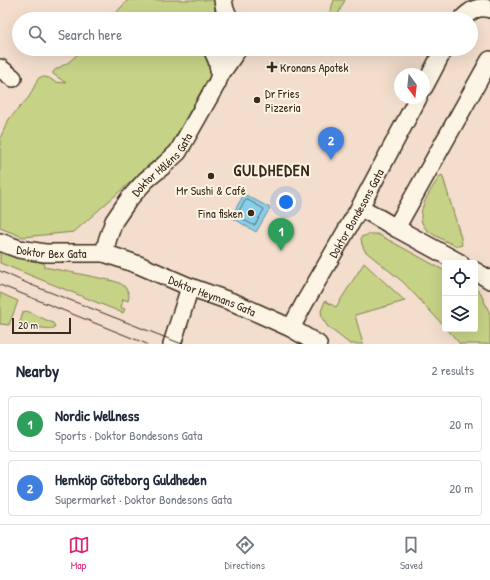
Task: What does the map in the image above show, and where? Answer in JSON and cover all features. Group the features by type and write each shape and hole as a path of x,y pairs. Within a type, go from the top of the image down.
{"street":[{"path":"470,12 481,7 490,9"},
{"path":"215,56 220,75"},
{"name":"Doktor Håléns Gata","path":"104,253 114,221 129,198 146,180 164,166 178,152 220,75 233,56"},
{"path":"430,76 440,56"},
{"path":"396,228 490,60"},
{"name":"Doktor Bondesons Gata","path":"291,328 360,207 415,104"},
{"path":"360,207 455,260"},
{"name":"Doktor Bex Gata","path":"0,242 19,249 45,253 104,253"},
{"name":"Doktor Heymans Gata","path":"104,253 139,265 190,287 235,303 291,328 318,344"},
{"path":"478,274 490,280"},
{"path":"172,344 190,287"}],"green space":[{"path":"128,0 215,0 214,12 117,12"},
{"path":"334,0 345,0 339,12 330,12"},
{"path":"75,56 207,56 212,72 171,146 74,232 23,237 0,228 0,138 9,119 29,97 40,77 49,78 55,82 66,83 53,74 53,72"},
{"path":"442,175 461,238 462,245 459,246 456,246 432,234 422,223 421,217 424,203 439,177"},
{"path":"370,234 377,234 442,269 442,324 403,282 365,251 362,245 361,237"},
{"path":"0,251 44,263 44,267 119,283 126,288 129,295 128,301 123,299 121,308 125,309 123,313 0,263"},
{"path":"364,263 405,301 355,315 363,344 350,344 328,327 322,318 321,311 325,301 336,307"},
{"path":"478,291 480,292 490,314 490,344 460,344 450,332 478,332"},
{"path":"0,293 18,301 9,325 0,324"},
{"path":"27,311 53,323 55,326 53,329 19,326 23,312"}],"water":[{"path":"244,194 270,208 256,232 231,217"}],"tram line":[{"path":"0,271 29,284 182,344"},
{"path":"0,285 147,344"}],"place":[{"name":"Kronans Apotek","path":"272,67"},
{"name":"Dr Fries Pizzeria","path":"257,100"},
{"name":"Hemköp Göteborg Guldheden","path":"331,160"},
{"name":"Mr Sushi & Café","path":"211,176"},
{"name":"Fina fisken","path":"251,213"},
{"name":"Nordic Wellness","path":"281,251"}],"district":[{"name":"GULDHEDEN","path":"272,170"}]}
